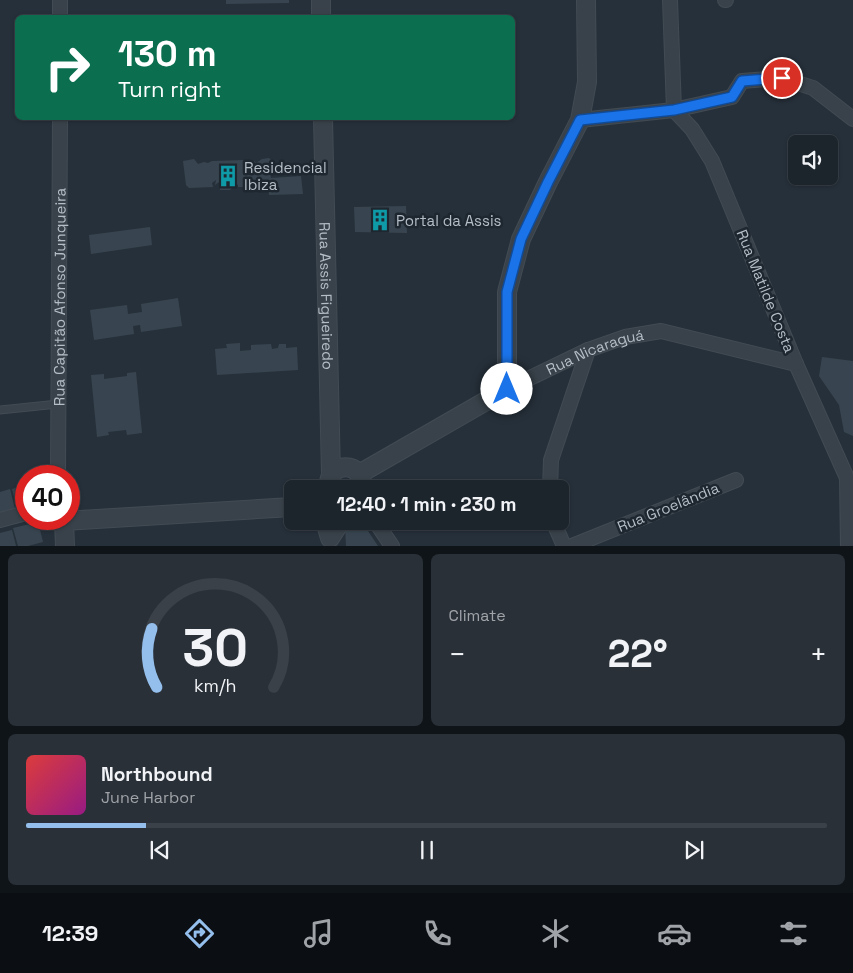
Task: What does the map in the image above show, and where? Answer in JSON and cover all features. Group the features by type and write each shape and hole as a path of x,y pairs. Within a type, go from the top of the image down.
{"street":[{"path":"60,0 60,15"},
{"path":"321,0 321,15"},
{"path":"507,389 507,292 521,239 580,120 587,82 586,0"},
{"path":"670,0 674,110"},
{"path":"580,120 674,110 732,97 742,81 782,78 813,88 853,119"},
{"name":"Rua Matilde Costa","path":"674,110 692,129 712,161 796,364 850,474"},
{"name":"Rua Capitão Afonso Junqueira","path":"58,465 60,120"},
{"name":"Rua Assis Figueiredo","path":"324,120 329,480"},
{"name":"Rua Nicaraguá","path":"363,480 507,389 588,350 626,337 661,331 796,364"},
{"path":"550,480 551,460 588,350"},
{"path":"331,480 338,468 343,467 352,468 359,480"},
{"path":"848,546 850,474"},
{"name":"Rua Groelândia","path":"572,546 736,480"},
{"path":"80,519 284,507"},
{"path":"0,520 15,516"},
{"path":"64,530 65,546"},
{"path":"330,542 336,530"},
{"path":"381,530 392,546"},
{"path":"557,530 564,546"}],"lane":[{"path":"0,410 58,404"}],"building":[{"path":"226,0 289,0 289,3 226,4"},
{"name":"Residencial Ibiza","path":"269,158 273,168 270,172 271,178 301,176 303,194 269,195 268,186 238,187 232,181 232,188 230,190 220,190 219,182 215,185 216,180 212,183 213,187 189,188 186,185 183,161 194,159 198,164 212,161 244,160 256,163 262,159"},
{"name":"Portal da Assis","path":"406,206 407,233 355,232 354,207"},
{"path":"150,227 152,245 91,254 89,235"},
{"path":"178,298 182,326 141,332 140,325 133,326 134,334 94,340 90,310 127,305 128,314 142,312 141,304"},
{"path":"240,343 240,351 251,350 251,345 271,344 272,349 278,348 279,344 286,344 286,348 297,347 298,370 217,375 215,349 227,348 226,344"},
{"path":"822,357 853,361 853,436 844,432 839,405 819,376"},
{"path":"136,372 142,433 127,435 126,430 108,432 109,435 97,437 91,375 104,374 104,379 127,376 127,373"},
{"path":"15,488 15,500 12,489"},
{"path":"10,489 15,509 0,513 0,492"},
{"path":"13,528 15,528 15,530 40,530 43,542 28,546 18,546"},
{"path":"12,530 16,546 0,546 0,533"},
{"path":"345,530 367,530 378,546 346,546"}],"place":[{"name":"Residencial Ibiza","path":"228,176"},
{"name":"Portal da Assis","path":"380,220"}],"route":[{"path":"507,389 507,292 521,239 580,120 674,110 732,97 742,81 782,78"}]}
